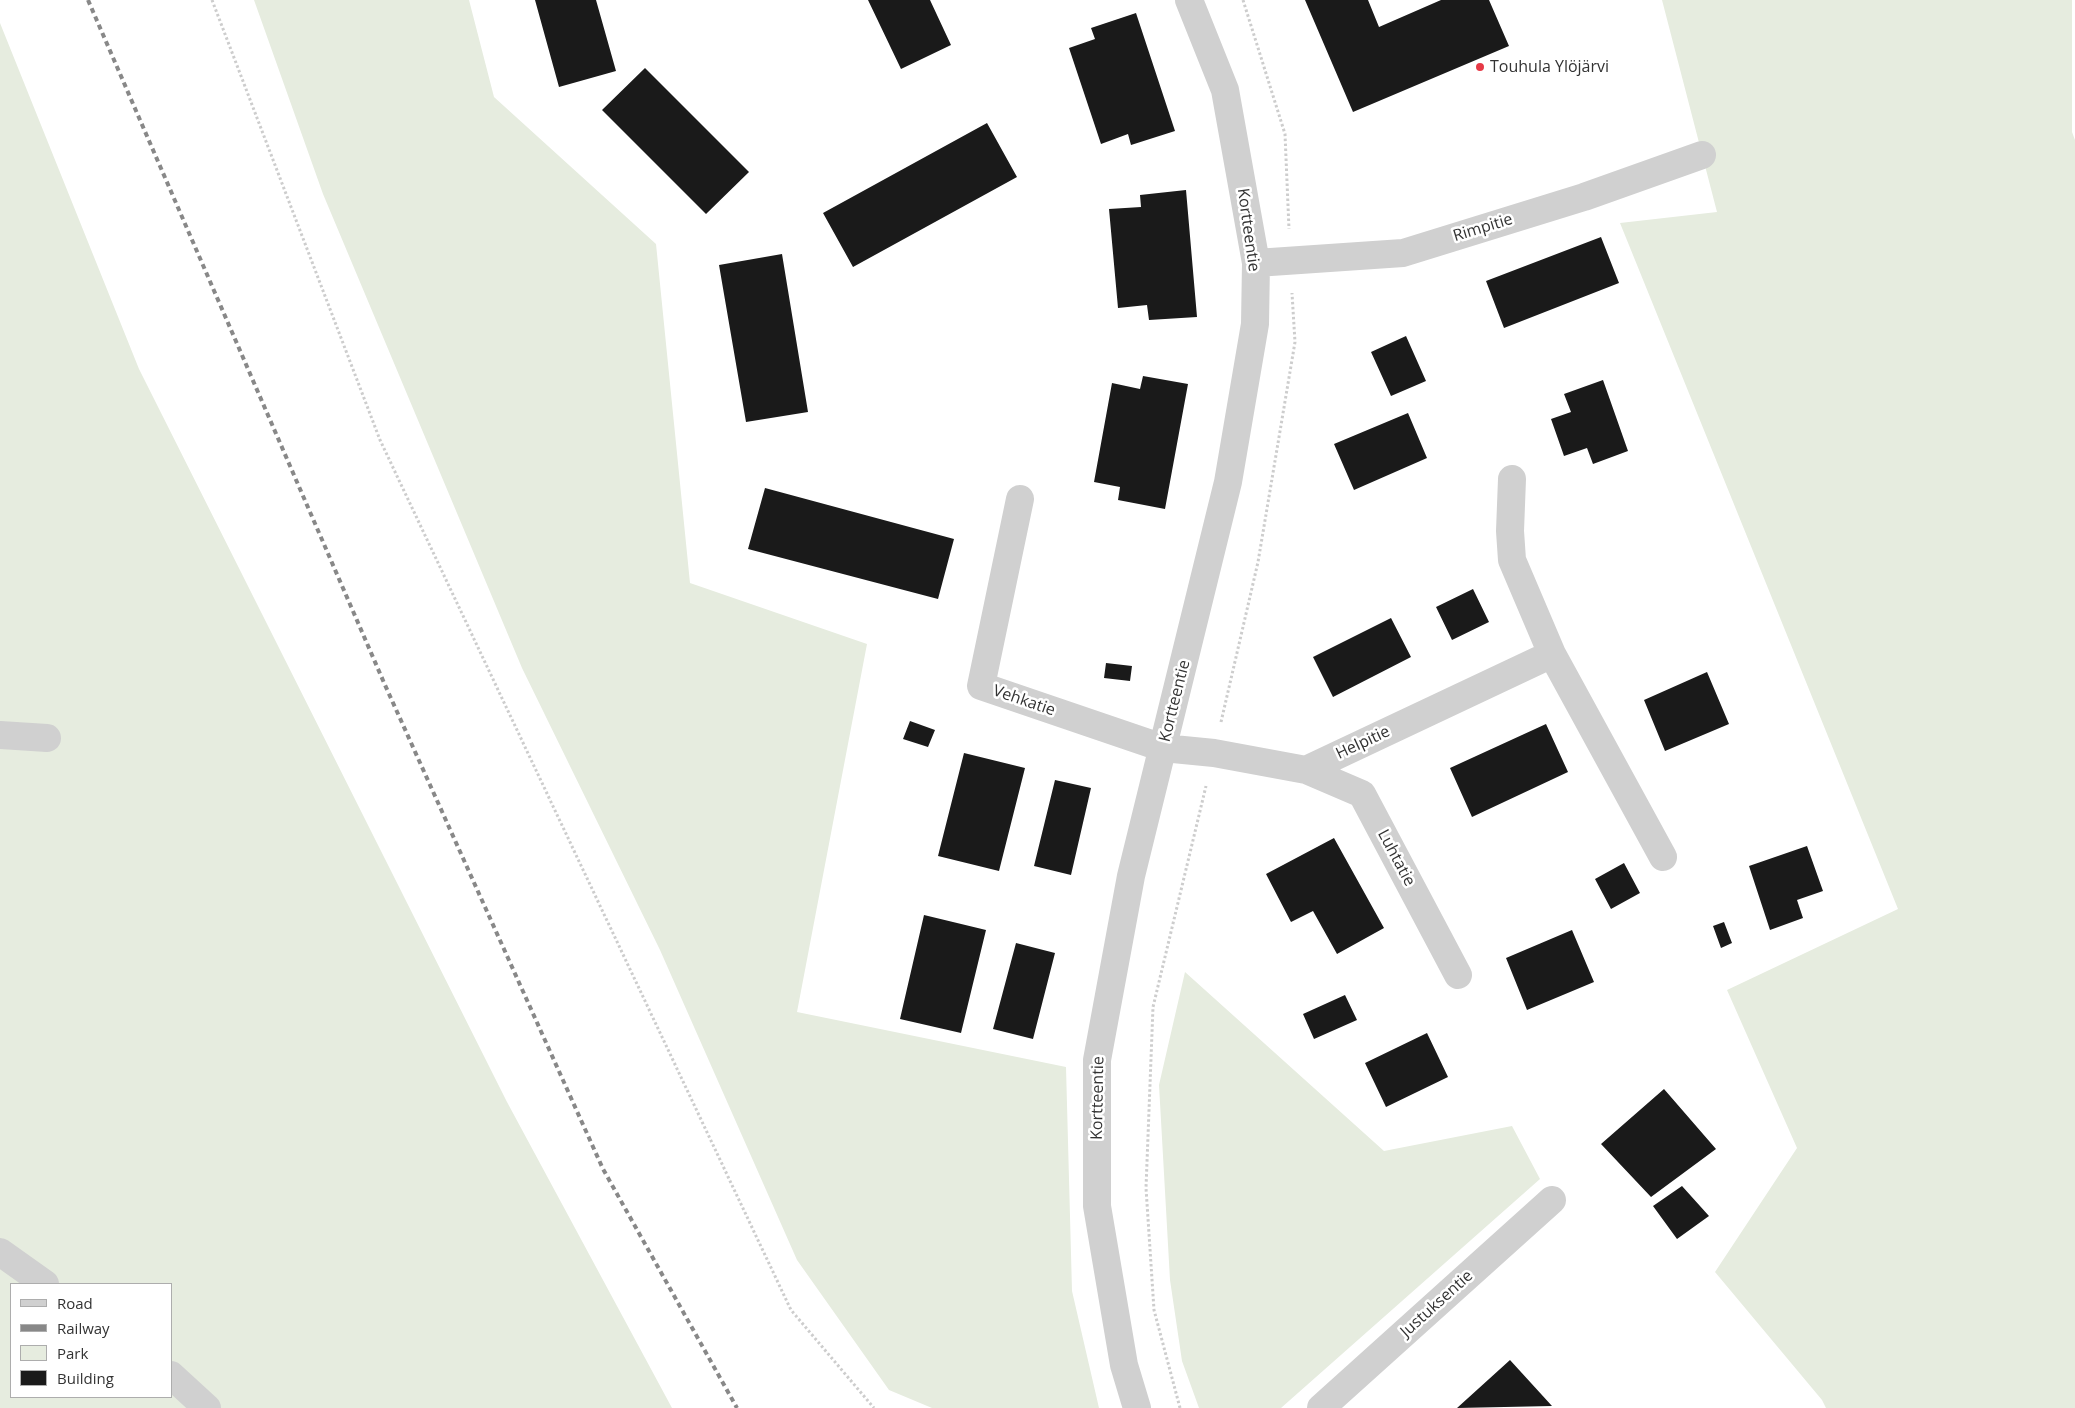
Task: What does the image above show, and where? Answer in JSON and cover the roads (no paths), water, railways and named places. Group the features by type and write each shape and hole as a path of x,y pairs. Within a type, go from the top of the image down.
{"street":[{"name":"Kortteentie","path":"1137,1408 1124,1365 1097,1206 1097,1060 1131,876 1228,482 1255,324 1256,263 1225,90 1189,0"},
{"name":"Rimpitie","path":"1256,263 1403,253 1584,197 1702,155"},
{"path":"1512,479 1510,531 1512,560 1552,654 1663,857"},
{"name":"Vehkatie","path":"1020,499 981,686 1163,748"},
{"name":"Helpitie","path":"1306,770 1552,654"},
{"path":"0,736 47,738"},
{"path":"1163,748 1214,752 1306,770"},
{"name":"Luhtatie","path":"1306,770 1362,794 1458,975"},
{"name":"Justuksentie","path":"1321,1408 1552,1200"},
{"path":"0,1252 44,1283"},
{"path":"172,1376 207,1408"}],"railway":[{"path":"88,0 385,685 603,1169 737,1408"}],"place":[{"name":"Touhula Ylöjärvi","path":"1480,67"}]}
